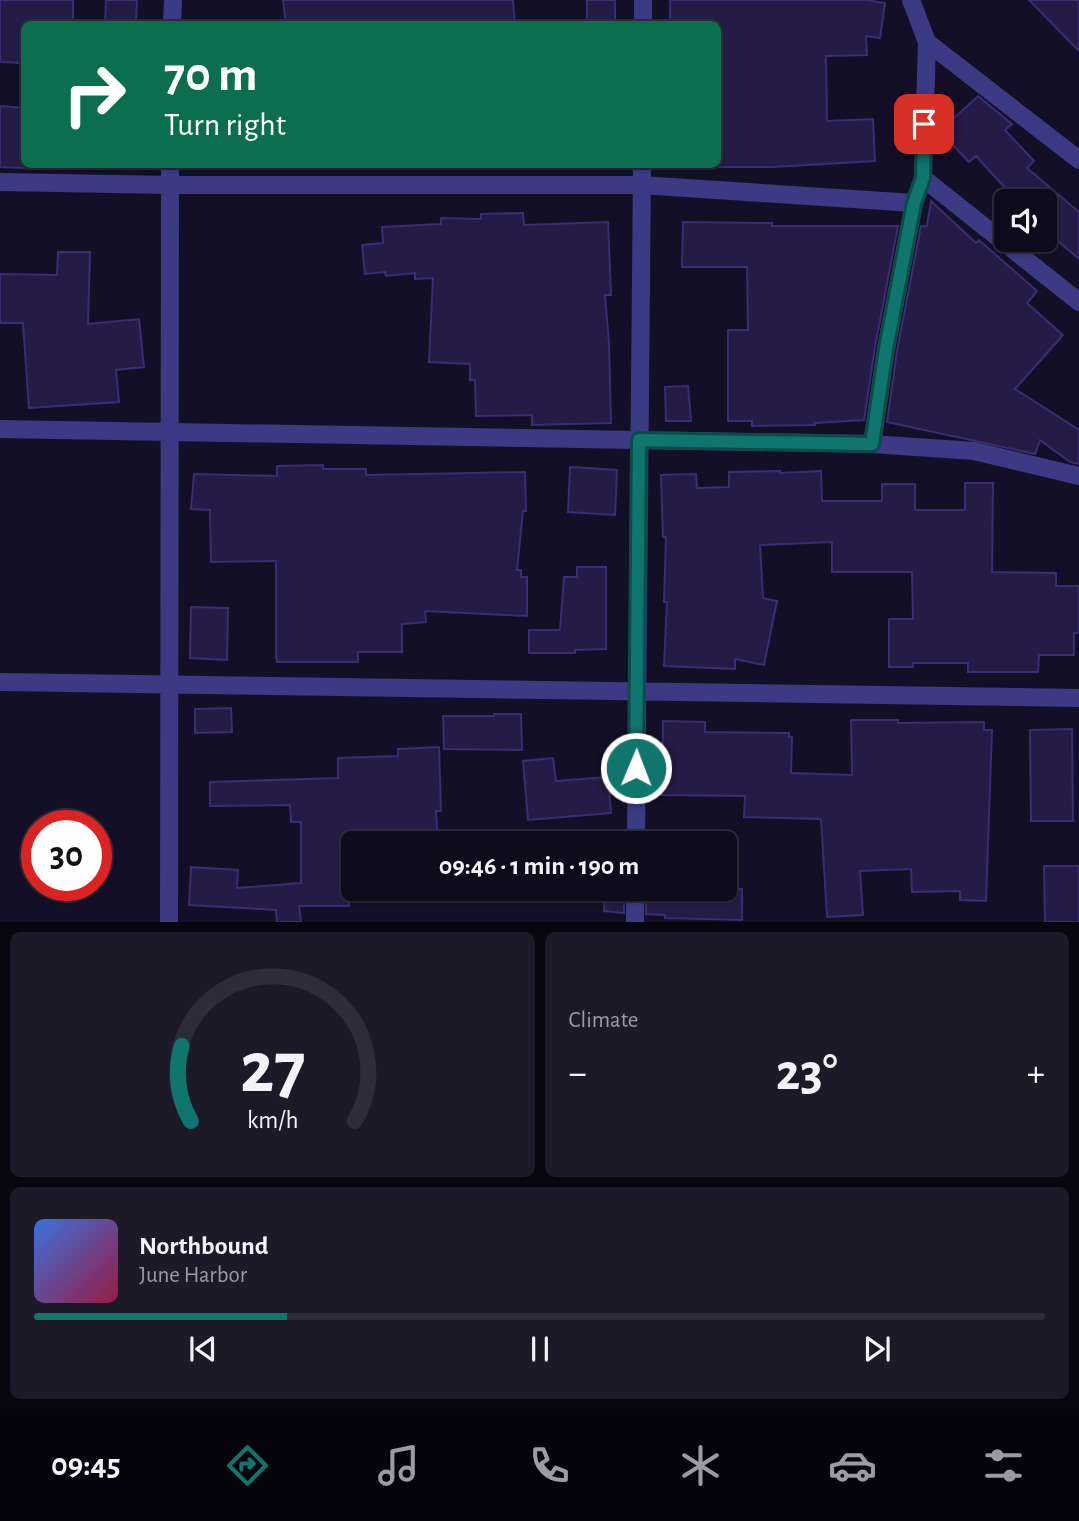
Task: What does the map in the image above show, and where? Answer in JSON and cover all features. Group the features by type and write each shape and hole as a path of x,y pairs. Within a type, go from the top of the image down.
{"street":[{"path":"172,21 173,0"},
{"path":"643,0 643,21"},
{"path":"872,444 886,349 914,203 923,178 927,42 911,0"},
{"path":"927,42 1079,160"},
{"path":"169,922 170,168"},
{"path":"636,831 642,168"},
{"path":"923,178 1079,302"},
{"path":"0,182 170,186 641,185 914,203"},
{"path":"0,429 872,444 974,451 1079,476"},
{"path":"0,682 1079,698"},
{"path":"635,901 635,922"}],"building":[{"path":"0,0 73,0 73,21 21,21 21,63 0,62"},
{"path":"106,0 137,0 136,21 105,21"},
{"path":"283,0 513,0 515,21 286,21"},
{"path":"587,0 615,0 615,21 587,21"},
{"path":"670,0 865,0 885,3 880,38 866,36 867,55 826,56 827,121 873,119 875,161 721,167 721,21 670,21"},
{"path":"1029,0 1079,0 1079,51"},
{"path":"978,96 1012,124 1005,130 1034,161 1027,168 1052,189 1006,189 976,156 969,162 940,131"},
{"path":"0,106 21,108 21,168 0,167"},
{"path":"1057,193 1079,212 1079,259 1057,240"},
{"path":"931,201 976,243 979,240 1037,291 1027,303 1063,335 1015,389 1079,430 1079,464 1070,462 1040,440 1035,454 887,422 897,351 921,226 927,226"},
{"path":"523,213 524,225 608,222 611,295 605,295 611,423 532,425 532,415 476,416 475,380 470,380 470,364 429,362 433,278 415,279 415,273 386,276 385,272 365,274 362,245 383,243 382,227 441,224 441,218 481,219 481,214"},
{"path":"683,222 772,223 772,226 898,226 864,420 815,425 752,426 752,421 728,421 728,330 748,330 747,267 682,267"},
{"path":"58,252 90,252 88,324 139,319 144,367 116,370 119,402 29,408 23,323 0,323 0,274 57,275"},
{"path":"688,386 691,421 666,421 665,387"},
{"path":"323,465 323,469 366,469 366,475 525,472 526,511 523,511 517,570 521,570 521,577 527,577 527,616 425,611 426,622 402,624 402,652 358,652 358,662 277,662 276,561 211,562 210,510 191,509 194,474 277,476 277,466"},
{"path":"570,467 617,470 615,515 568,512"},
{"path":"821,471 822,501 882,501 882,484 915,484 915,510 965,510 965,483 993,483 992,572 1056,573 1056,586 1079,586 1079,633 1074,633 1074,655 1039,655 1038,672 968,672 968,663 913,663 913,667 889,667 889,619 913,619 912,572 832,572 832,542 760,545 763,598 777,601 764,665 735,659 735,669 664,666 666,537 663,537 661,475 696,474 697,488 729,487 729,472"},
{"path":"577,567 606,567 606,649 575,650 575,653 529,653 529,630 560,630 564,577 577,577"},
{"path":"191,607 228,608 227,660 190,658"},
{"path":"231,708 232,732 195,733 195,709"},
{"path":"521,714 522,750 444,749 443,716"},
{"path":"851,720 898,720 898,723 984,722 984,730 992,730 986,901 960,900 960,891 912,892 911,869 860,871 863,915 827,917 821,819 744,817 745,796 662,795 663,721 705,722 705,732 789,733 789,737 792,737 791,773 852,775"},
{"path":"1072,729 1073,821 1031,821 1030,730"},
{"path":"439,747 441,811 436,811 437,831 341,831 341,901 349,901 349,906 299,906 301,922 277,922 276,910 189,905 191,867 238,870 237,888 301,883 301,822 291,822 290,805 210,806 210,782 338,778 338,758 398,756 398,749"},
{"path":"553,758 556,781 608,777 611,813 528,820 523,761"},
{"path":"1044,866 1079,866 1079,922 1045,922"},
{"path":"737,889 742,889 742,920 665,918 665,915 646,914 646,901 737,901"},
{"path":"604,901 624,901 624,913 604,911"}],"route":[{"path":"636,768 639,440 872,444 886,349 914,203 923,178 924,124"}]}
